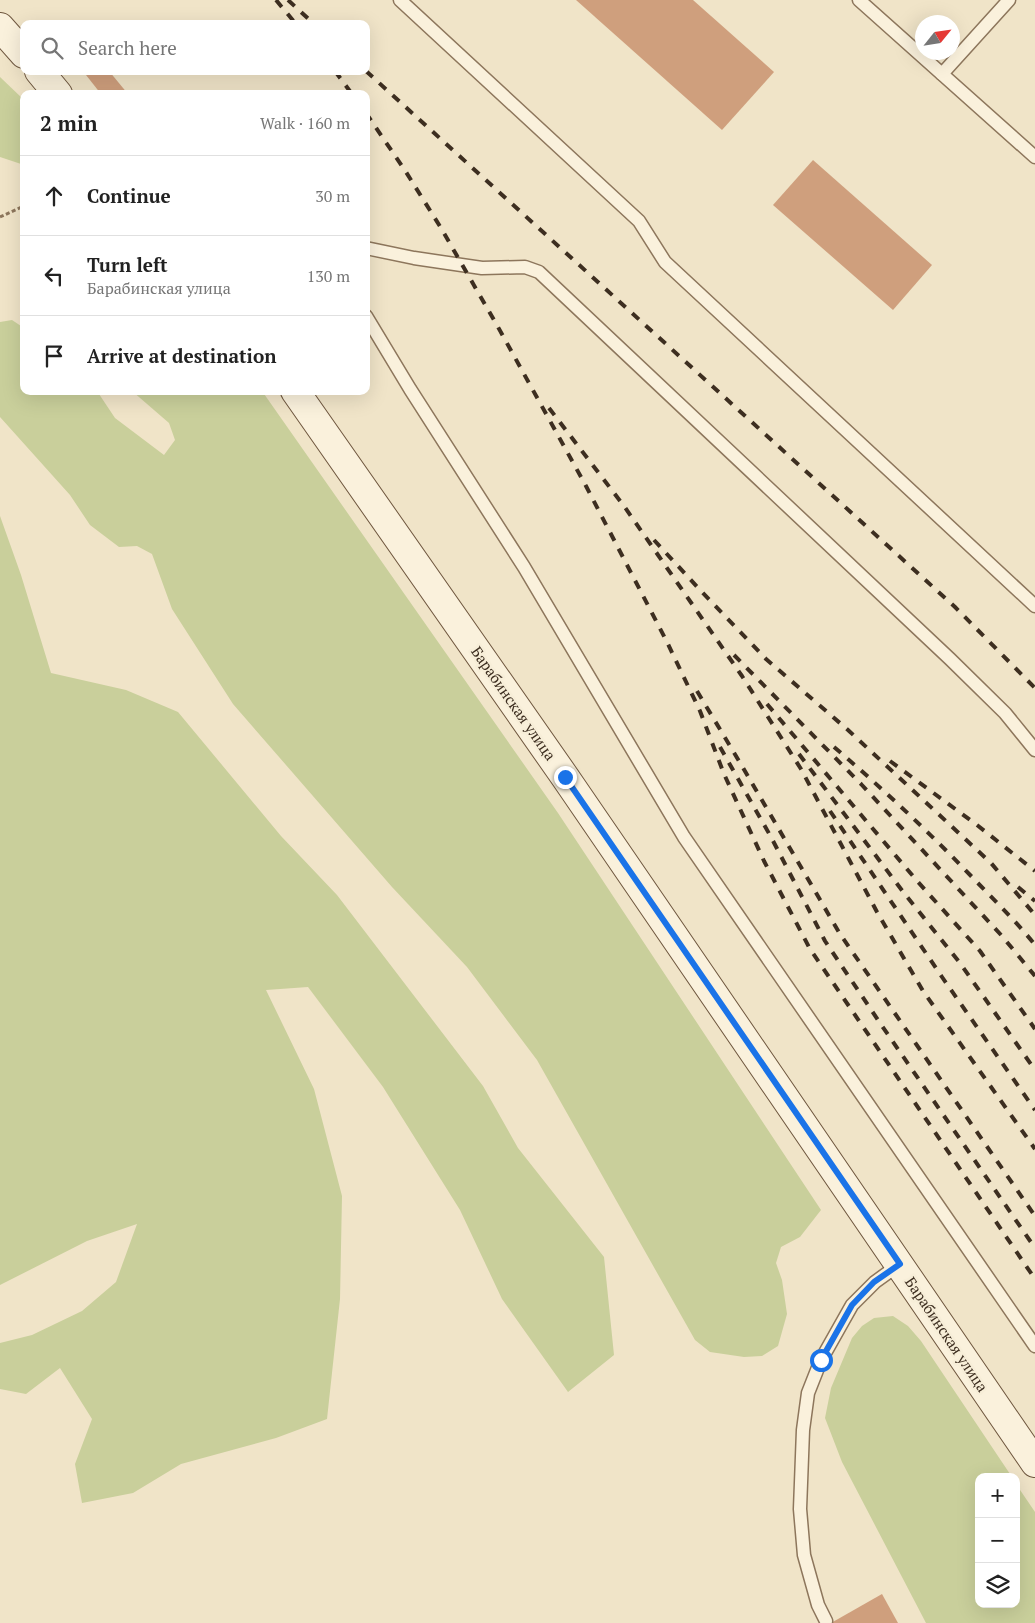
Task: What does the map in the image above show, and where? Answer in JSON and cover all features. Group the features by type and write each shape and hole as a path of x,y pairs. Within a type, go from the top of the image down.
{"main road":[{"path":"0,28 20,50"},
{"path":"42,75 55,90"},
{"name":"Барабинская улица","path":"298,395 565,777 1035,1462"}],"lane":[{"path":"400,0 639,221 665,262 1035,606"},
{"path":"859,0 1035,157"},
{"path":"942,74 1009,0"},
{"path":"370,249 414,258 482,268 525,267 539,272 950,659 1005,713 1035,750"},
{"path":"370,323 410,389 524,567 684,837 1035,1346"},
{"path":"826,1620 818,1606 804,1555 800,1509 803,1430 808,1393 821,1360 852,1305 874,1282 900,1264"}],"path":[{"path":"0,217 20,208"}],"green space":[{"path":"0,77 20,96 20,164 0,157"},
{"path":"12,320 20,325 20,395 100,395 115,418 164,455 175,440 169,423 137,395 265,395 558,813 821,1210 800,1237 781,1247 776,1263 782,1280 787,1314 778,1346 762,1356 744,1357 710,1352 695,1340 537,1060 467,967 392,887 233,704 172,609 152,554 137,546 119,547 90,525 70,495 0,417 0,322"},
{"path":"0,516 21,575 51,673 126,690 178,712 281,836 337,895 483,1086 518,1148 604,1257 614,1355 568,1392 502,1299 460,1210 383,1087 308,987 266,990 314,1089 342,1196 340,1299 327,1419 276,1438 181,1464 133,1493 82,1503 75,1464 92,1419 60,1368 26,1394 0,1389 0,1343 32,1335 82,1311 116,1282 137,1224 87,1241 0,1285"},
{"path":"893,1316 908,1326 921,1341 1009,1473 975,1473 975,1608 1020,1608 1020,1490 1035,1512 1035,1623 926,1623 842,1462 825,1418 831,1388 852,1338 862,1326 874,1318"}],"building":[{"path":"576,0 693,0 774,72 722,130"},
{"path":"86,75 112,75 125,90 98,90"},
{"path":"813,160 932,265 893,310 773,205"},
{"path":"882,1594 898,1623 831,1623"}],"railway":[{"path":"276,0 293,20"},
{"path":"288,0 310,20"},
{"path":"338,75 349,90"},
{"path":"370,75 955,607 1035,688"},
{"path":"370,119 441,228 586,486 667,642 700,711 724,774 764,861 810,949 1035,1279"},
{"path":"549,408 624,506 742,676 801,769 877,912 923,991 1035,1149"},
{"path":"654,540 766,659 848,730 991,863 1035,915"},
{"path":"734,655 861,784 1002,936 1035,976"},
{"path":"697,691 840,934 1035,1216"},
{"path":"767,704 918,882 980,951 1035,1029"},
{"path":"720,747 771,837 825,941 1035,1248"},
{"path":"834,747 939,844 1005,911 1035,945"},
{"path":"799,754 904,893 960,963 1035,1070"},
{"path":"890,761 977,825 1035,871"},
{"path":"830,811 1035,1110"},
{"path":"1018,887 1035,901"}],"route":[{"path":"565,777 900,1264 874,1282 852,1305 821,1360"}]}
